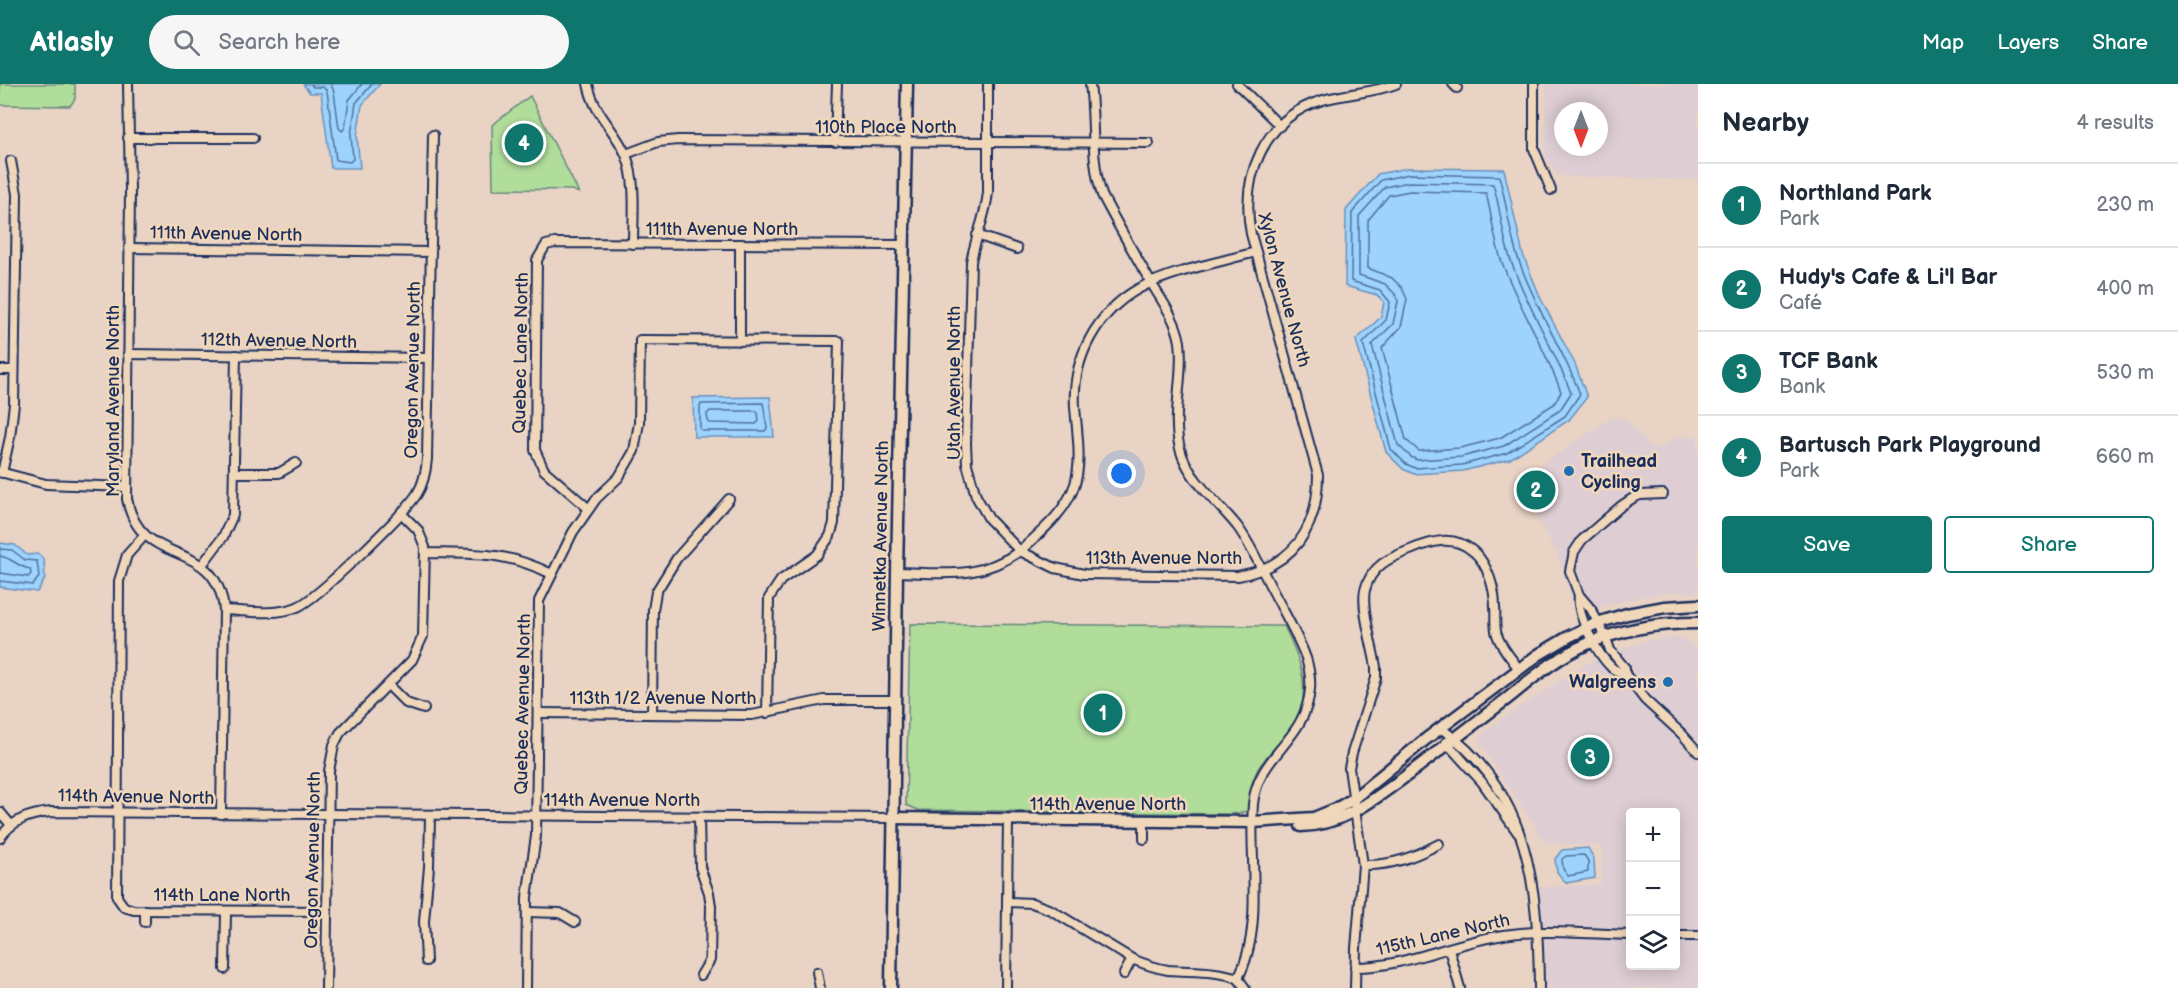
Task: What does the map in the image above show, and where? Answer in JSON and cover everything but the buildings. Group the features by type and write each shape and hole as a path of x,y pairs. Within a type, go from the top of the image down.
{"street":[{"name":"Maryland Avenue North","path":"128,84 130,190 126,487 129,513 144,536 155,544 202,565"},
{"path":"588,84 596,110 626,154 633,193 633,244"},
{"path":"835,142 837,84"},
{"name":"Winnetka Avenue North","path":"891,988 894,700 907,84"},
{"name":"Utah Avenue North","path":"988,84 987,207 973,249 970,278 967,464 976,496 989,519 1020,551"},
{"path":"1090,84 1096,176 1102,195 1176,327 1180,343 1178,438 1183,458 1201,486 1237,527 1305,657 1310,676 1306,709 1298,728 1260,776 1254,801 1251,941 1238,978"},
{"path":"1237,84 1280,126"},
{"name":"Xylon Avenue North","path":"1261,570 1285,556 1303,537 1312,521 1316,506 1318,475 1247,216 1250,179 1260,153 1280,126 1305,107 1321,101 1396,84"},
{"path":"1534,84 1534,149 1551,190"},
{"name":"Oregon Avenue North","path":"326,988 329,771 334,745 349,723 412,660 423,636 425,547 418,530 401,513 417,494 426,472 433,135"},
{"path":"128,138 253,138"},
{"name":"110th Place North","path":"626,154 658,142 678,140 1149,142"},
{"path":"11,161 17,194 14,404 10,437 1,472 26,481 46,484 126,487"},
{"path":"977,235 1017,249"},
{"name":"111th Avenue North","path":"542,248 555,243 903,245"},
{"path":"740,244 740,341 839,341 834,523 830,536 817,555 781,580 769,598 767,713"},
{"name":"111th Avenue North","path":"129,248 431,252"},
{"name":"Quebec Lane North","path":"542,248 537,260 535,450 544,470 589,508"},
{"path":"897,572 972,572 990,568 1020,551 1055,518 1075,485 1078,469 1075,388 1082,353 1090,337 1111,309 1138,289 1151,283 1256,252"},
{"name":"Quebec Avenue North","path":"526,988 528,881 535,850 538,609 542,595 573,532 589,508 620,477 634,451 639,423 640,340 740,341"},
{"name":"112th Avenue North","path":"128,354 429,358"},
{"path":"221,814 224,610 217,584 202,565 223,537 233,515 236,355"},
{"path":"0,370 14,370"},
{"path":"235,473 279,473 296,463"},
{"path":"1625,674 1625,668 1610,650 1598,623 1579,595 1572,579 1570,571 1574,552 1582,540 1633,498 1663,494"},
{"path":"652,714 653,610 656,592 677,558 695,535 729,499"},
{"path":"224,610 288,610 308,602 401,513"},
{"path":"117,813 119,581 127,555 144,536"},
{"path":"1355,988 1362,865 1354,812 1350,761 1376,678 1365,593 1368,581 1378,566 1388,559 1439,540 1451,541 1475,553 1487,572 1493,595 1497,636 1519,669"},
{"name":"113th Avenue North","path":"1020,551 1054,568 1084,574 1227,576 1261,570"},
{"path":"425,553 501,555 534,565 552,574"},
{"path":"1579,595 1578,602 1587,628 1614,670 1625,674 1645,699 1683,734 1698,752"},
{"name":"114th Avenue North","path":"0,838 11,825 27,816 44,813 1253,822 1314,818 1353,800 1426,739 1519,669 1560,642 1598,623 1652,609 1698,605"},
{"name":"114th Avenue North","path":"1253,822 1306,826 1327,822 1354,812 1374,800 1546,668 1575,650 1645,627 1698,622"},
{"path":"388,685 406,703 424,709"},
{"name":"113th 1/2 Avenue North","path":"538,713 736,715 767,713 802,703 824,700 894,700"},
{"path":"1442,729 1519,834 1533,885 1539,988"},
{"path":"0,812 11,825"},
{"name":"114th Lane North","path":"117,813 116,891 120,902 129,909 327,911"},
{"path":"426,961 424,921 429,867 430,816"},
{"path":"699,817 700,867 711,906 710,960 701,975"},
{"path":"1006,988 1008,820"},
{"path":"1144,821 1144,838"},
{"path":"1362,865 1388,864 1406,860 1439,844"},
{"path":"1008,902 1032,903 1051,910 1132,959 1166,969 1218,972 1238,978 1245,988"},
{"path":"145,910 145,922"},
{"path":"225,969 226,910"},
{"path":"527,912 560,913 575,922"},
{"name":"115th Lane North","path":"1355,967 1396,963 1499,935 1537,933 1626,935"},
{"path":"1680,936 1698,936"},
{"path":"1449,949 1460,988"},
{"path":"1124,974 1132,959"},
{"path":"817,972 820,988"}],"shaded area":[{"path":"1546,84 1698,84 1698,180 1559,176 1545,156"},
{"path":"1623,417 1651,448 1661,447 1678,436 1698,437 1698,593 1670,592 1646,596 1598,607 1576,616 1558,554 1520,489 1521,479 1611,418"},
{"path":"1678,637 1689,641 1698,652 1698,988 1543,988 1541,922 1536,888 1601,884 1602,846 1546,843 1482,747 1479,736 1504,717 1590,662 1644,641"}],"green space":[{"path":"0,84 75,84 75,99 70,106 0,105"},
{"path":"530,96 579,193 572,190 493,189 492,125"},
{"path":"910,624 1284,626 1296,652 1303,678 1302,705 1298,718 1290,731 1257,771 1250,790 1248,811 1232,814 918,810 906,805"}],"water":[{"path":"303,84 380,84 362,105 357,136 360,168 331,168 321,93 310,93"},
{"path":"1408,168 1504,169 1523,255 1541,299 1575,364 1587,397 1569,420 1510,459 1463,471 1414,474 1403,469 1386,452 1356,340 1381,317 1384,302 1377,295 1345,286 1346,210 1378,174"},
{"path":"770,397 774,437 694,437 693,398"},
{"path":"0,543 15,545 27,555 38,554 44,560 45,579 37,592 0,587"},
{"path":"1588,848 1594,859 1595,878 1566,883 1557,872 1555,859 1562,850"}],"place":[{"name":"Bartusch Park Playground","path":"524,143"},
{"name":"Trailhead Cycling","path":"1569,471"},
{"name":"Hudy's Cafe & Li'l Bar","path":"1536,490"},
{"name":"Walgreens","path":"1668,682"},
{"name":"Northland Park","path":"1103,713"},
{"name":"TCF Bank","path":"1590,757"}]}
